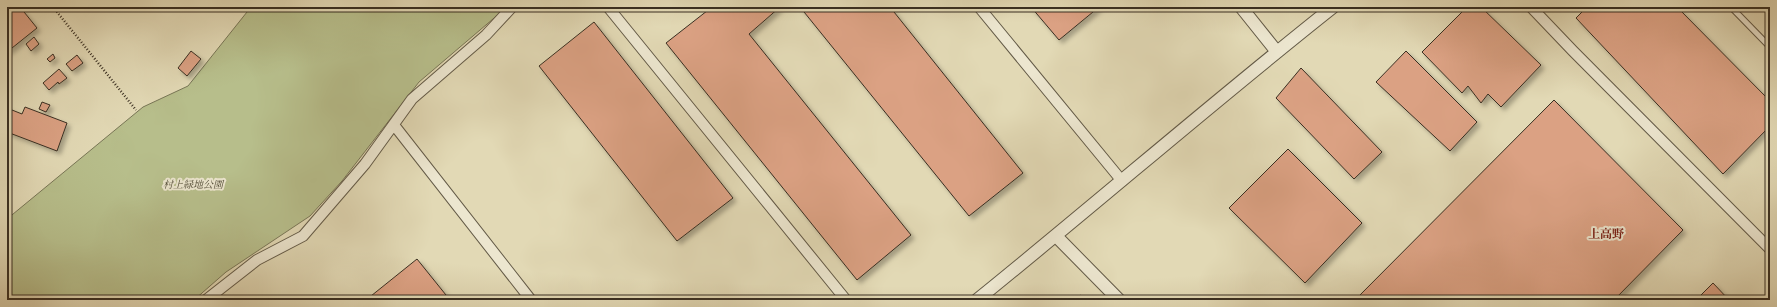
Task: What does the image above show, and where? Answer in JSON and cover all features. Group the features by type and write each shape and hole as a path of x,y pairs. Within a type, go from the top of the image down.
{"street":[{"path":"206,300 257,260 304,236 365,164 412,99 486,35 512,7"},
{"path":"608,7 846,300"},
{"path":"979,7 1122,181"},
{"path":"1241,7 1277,52"},
{"path":"977,300 1333,7"},
{"path":"1531,7 1573,52 1770,249"},
{"path":"394,125 531,300"},
{"path":"1056,236 1119,300"}],"lane":[{"path":"1731,7 1770,47"}],"path":[{"path":"53,7 136,110"}],"green space":[{"name":"村上緑地公園","path":"251,7 507,7 419,82 342,181 310,216 226,272 194,300 7,300 7,219 143,107 188,86"}],"building":[{"path":"7,7 20,7 37,28 7,52"},
{"path":"712,7 780,7 749,34 911,235 857,280 666,43"},
{"path":"800,7 890,7 1023,173 969,216"},
{"path":"1031,7 1099,7 1059,40"},
{"path":"1467,7 1481,7 1541,65 1501,107 1488,94 1481,103 1468,86 1462,93 1422,52"},
{"path":"1587,7 1677,7 1770,101 1770,126 1723,174 1576,18"},
{"path":"594,22 733,198 677,241 539,66"},
{"path":"34,37 39,44 31,51 26,44"},
{"path":"191,51 201,59 187,76 178,68"},
{"path":"1406,51 1477,122 1450,151 1376,82"},
{"path":"53,54 55,58 50,62 47,59"},
{"path":"77,55 83,63 72,71 66,64"},
{"path":"1301,68 1382,152 1354,179 1276,98"},
{"path":"59,69 67,78 59,84 58,82 49,90 43,83"},
{"path":"1554,100 1683,230 1614,300 1355,300"},
{"path":"42,102 50,105 46,112 39,109"},
{"path":"25,107 67,123 57,151 7,132 7,108 22,114"},
{"path":"1288,149 1362,223 1305,283 1229,208"},
{"path":"417,259 450,300 366,300"},
{"path":"1713,283 1729,300 1696,300"},
{"path":"1081,295 1085,300 1074,300"}],"district":[{"name":"上高野","path":"1606,234"}]}
